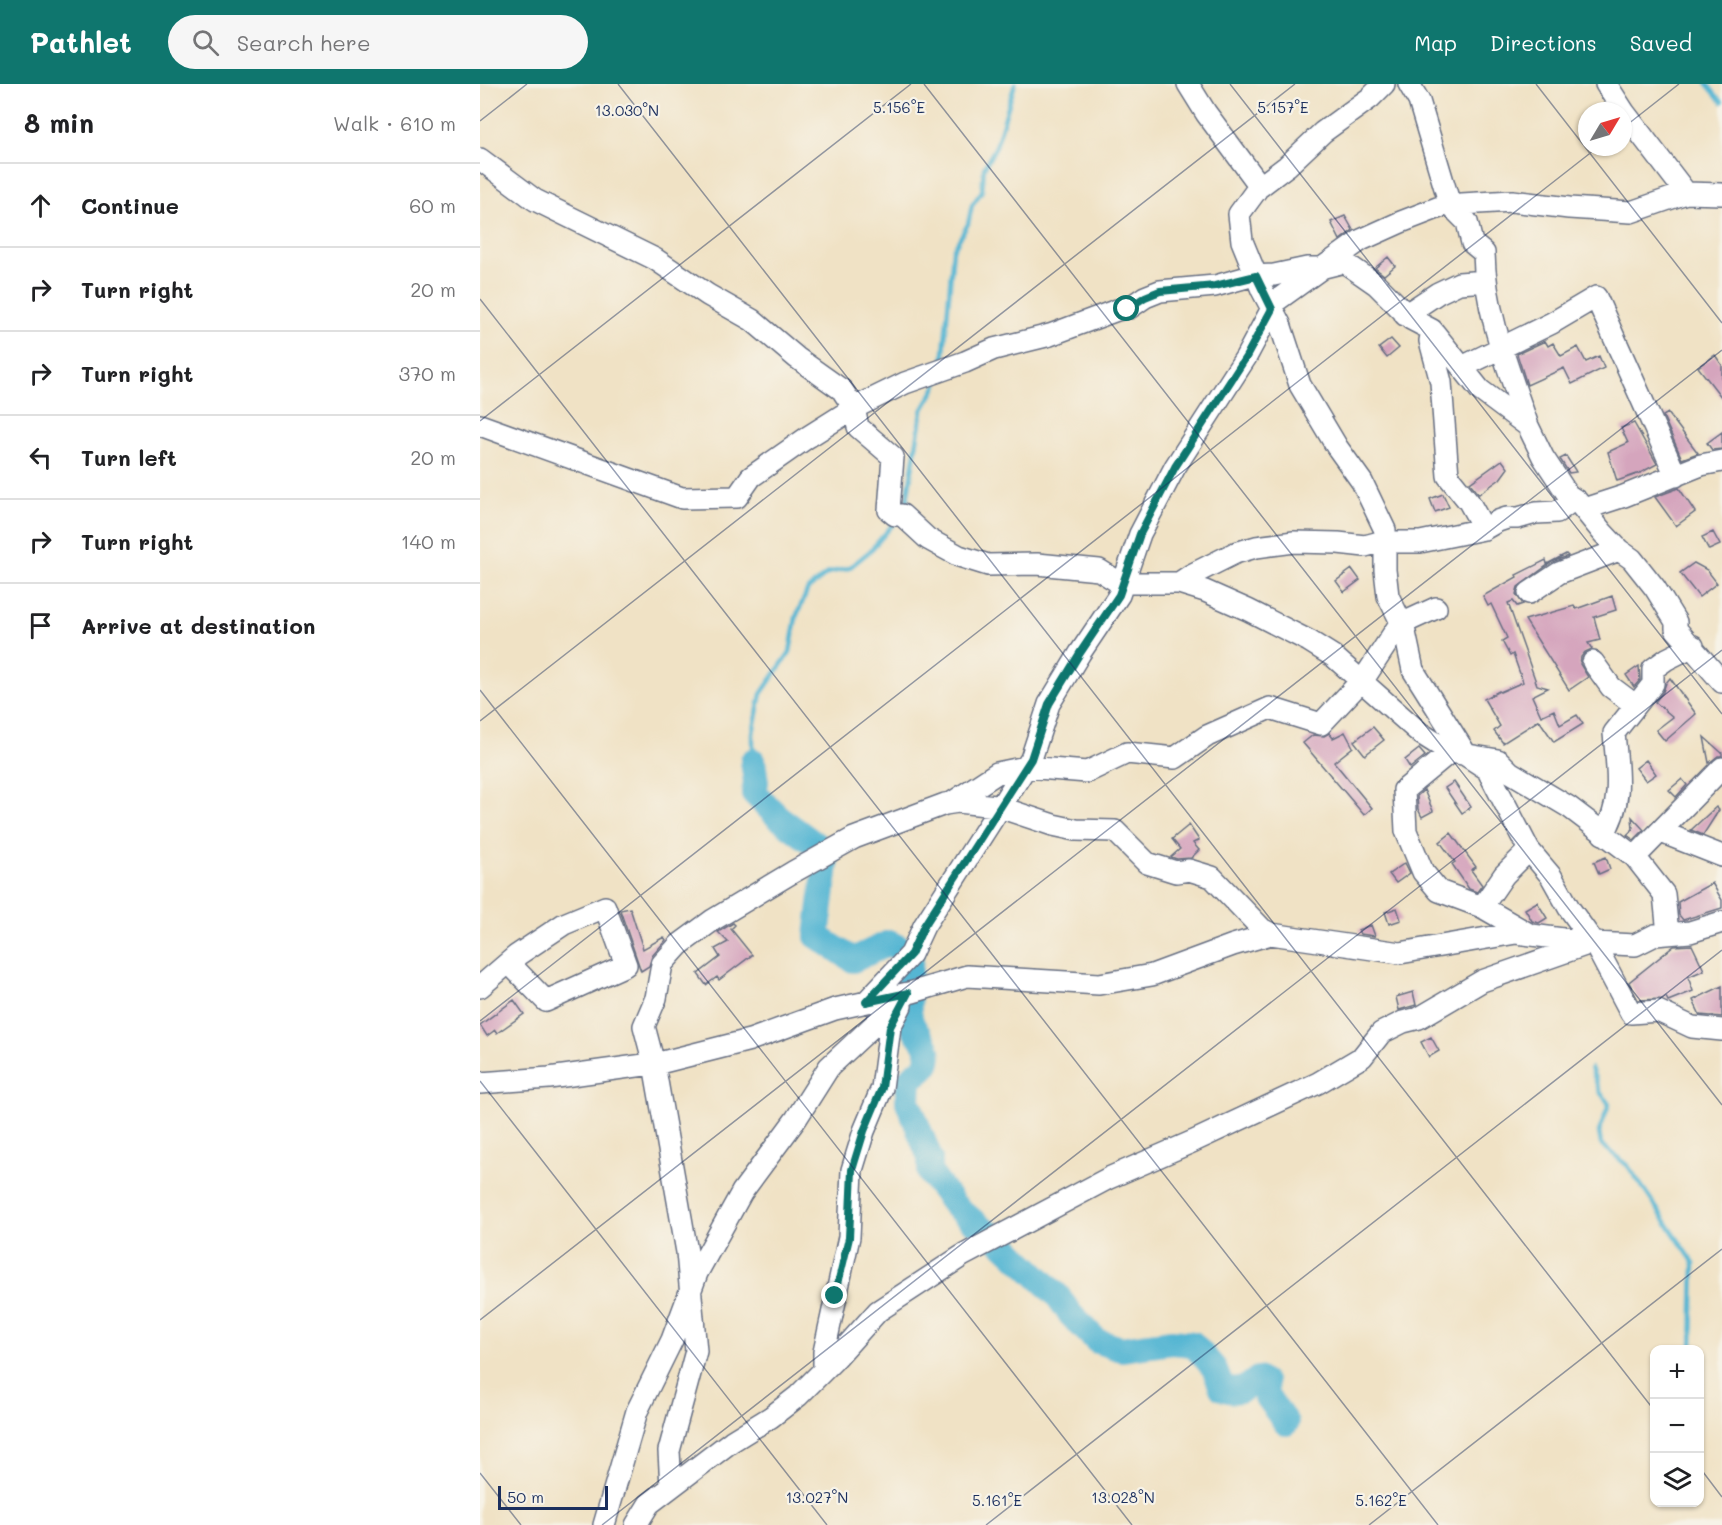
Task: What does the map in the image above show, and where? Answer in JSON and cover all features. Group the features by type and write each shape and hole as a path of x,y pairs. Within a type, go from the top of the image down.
{"street":[{"path":"1188,84 1206,113 1260,186"},
{"path":"1384,84 1370,98 1323,132 1287,166 1260,186 1239,214 1242,242 1280,324 1300,385 1337,447 1362,482 1385,530 1385,570 1388,596 1402,624 1413,670 1458,754"},
{"path":"1409,84 1419,101 1450,205 1467,222 1472,243 1484,253 1486,281 1502,348 1528,426 1557,480 1619,550 1632,559 1655,588 1676,622 1676,629 1693,646 1715,661 1722,682"},
{"path":"1606,84 1624,112 1686,193"},
{"path":"480,159 536,200 655,259 708,295 752,320 797,358 842,390 854,408 858,427 893,457 889,510 895,515 902,515 928,539 958,556 988,565 1037,564 1099,570 1123,584 1179,583 1205,591 1248,610 1333,656 1420,733 1487,768 1529,850 1551,876 1569,908 1594,943 1631,1013 1658,1011 1692,1027 1720,1033"},
{"path":"866,1002 911,954 924,926 1031,759 1049,704 1119,595 1140,534 1175,467 1246,357 1276,301 1361,240 1401,222 1450,205 1512,201 1631,212 1686,193 1722,194"},
{"path":"480,425 682,498 737,498 751,477 854,408 905,383 994,349 1050,335 1117,310 1127,309 1145,297 1160,291 1215,286 1256,276 1320,268 1344,262 1377,285 1405,315 1432,330 1480,390 1528,426"},
{"path":"1405,315 1438,293 1459,283 1486,281"},
{"path":"1462,367 1552,323 1596,297 1676,476"},
{"path":"1432,330 1430,341 1441,382 1448,476 1469,502 1484,529"},
{"path":"1179,583 1235,553 1256,547 1294,542 1336,542 1365,546 1385,542 1420,542 1484,529 1507,518 1557,512 1579,504 1624,496 1701,465 1722,461"},
{"path":"1529,593 1559,573 1619,550"},
{"path":"671,1487 669,1451 696,1351 687,1252 654,1064 644,1026 656,998 662,964 679,945 712,920 854,838 953,802 997,773 1026,767 1087,772 1127,753 1176,758 1207,736 1270,708 1321,724 1361,681 1399,625 1436,608"},
{"path":"1603,834 1615,813 1618,792 1614,733 1653,684 1653,669 1693,646"},
{"path":"1593,662 1611,687 1635,705"},
{"path":"1530,934 1482,907 1439,891 1423,872 1406,831 1404,790 1458,754 1497,760 1510,772 1569,807 1635,857 1664,894 1668,934"},
{"path":"1635,857 1722,768"},
{"path":"953,802 1000,807 1053,825 1076,830 1115,831 1147,863 1176,873 1189,870 1212,877 1262,928 1271,934"},
{"path":"1661,832 1722,856"},
{"path":"1482,907 1504,875 1529,850"},
{"path":"480,987 508,963 564,924 605,907 626,965 546,1001 508,963"},
{"path":"480,1083 549,1078 654,1064 750,1040 835,1009 908,993 967,976 1099,984 1152,975 1233,945 1271,934 1400,952 1516,933 1594,943 1635,945 1651,937 1690,932 1722,922"},
{"path":"636,1525 649,1504 732,1441 771,1417 798,1395 878,1311 989,1240 1109,1178 1318,1083 1362,1057 1381,1034 1403,1022 1419,1018 1482,981 1594,943"},
{"path":"604,1525 637,1411 672,1340 697,1273 741,1192 796,1119 829,1067 908,993"},
{"path":"824,1370 824,1352 849,1238 852,1170 864,1131 882,1088 890,1027 908,993"}],"building":[{"path":"1345,216 1353,230 1340,240 1331,222"},
{"path":"1388,257 1395,266 1384,275 1375,268"},
{"path":"1391,339 1399,348 1387,358 1379,348"},
{"path":"1545,341 1548,346 1553,343 1561,356 1578,347 1586,362 1599,356 1604,368 1572,384 1564,368 1527,385 1517,354"},
{"path":"1715,355 1722,365 1722,398 1698,367"},
{"path":"1668,413 1698,453 1682,459 1663,416"},
{"path":"1634,423 1657,464 1617,481 1608,452 1628,443 1621,428"},
{"path":"1722,432 1722,449 1712,450 1707,443"},
{"path":"1566,456 1576,472 1569,473 1560,459"},
{"path":"1502,460 1508,468 1500,479 1479,494 1470,483"},
{"path":"1679,488 1695,512 1676,526 1655,497"},
{"path":"1443,494 1449,507 1435,512 1430,499"},
{"path":"1713,532 1720,545 1709,550 1702,537"},
{"path":"1566,554 1568,556 1552,562 1518,587 1516,594 1523,604 1517,606 1513,601 1508,603 1537,685 1548,688 1532,696 1541,716 1554,710 1560,725 1577,715 1583,724 1554,742 1539,720 1503,743 1494,731 1500,726 1484,699 1523,682 1513,654 1510,656 1502,641 1507,638 1491,604 1488,606 1483,596 1517,577 1516,575 1546,560 1547,564"},
{"path":"1694,563 1707,570 1717,583 1699,597 1680,573"},
{"path":"1352,569 1360,580 1344,592 1336,581"},
{"path":"1612,596 1616,610 1594,617 1600,640 1588,643 1592,649 1581,657 1580,664 1588,677 1569,690 1525,620 1574,606 1576,609"},
{"path":"1639,666 1640,680 1634,687 1626,675"},
{"path":"1670,678 1696,714 1665,741 1656,730 1673,717 1655,702"},
{"path":"1373,727 1384,740 1365,755 1354,741"},
{"path":"1345,732 1353,747 1334,762 1372,808 1364,815 1303,743 1313,735 1324,736 1329,733 1333,738"},
{"path":"1704,737 1722,753 1722,756 1718,756 1709,763"},
{"path":"1419,749 1425,756 1410,768 1405,760"},
{"path":"1646,760 1656,774 1646,781 1636,768"},
{"path":"1682,779 1687,785 1676,797 1669,790"},
{"path":"1454,782 1471,807 1462,813 1445,788"},
{"path":"1424,790 1433,811 1422,817 1418,809 1417,796"},
{"path":"1716,807 1719,810 1703,835 1691,830"},
{"path":"1632,817 1644,830 1634,840 1627,835 1633,829"},
{"path":"1189,825 1199,840 1193,843 1199,850 1191,858 1171,857 1180,849 1172,839"},
{"path":"1451,833 1476,867 1471,870 1482,885 1477,892 1469,889 1452,864 1455,862 1440,842"},
{"path":"1606,857 1610,869 1599,874 1594,862"},
{"path":"1405,863 1410,873 1396,883 1389,874"},
{"path":"1712,883 1722,900 1722,908 1683,920 1679,915 1678,902"},
{"path":"1537,902 1547,918 1539,923 1532,921 1525,909"},
{"path":"630,908 643,949 664,937 666,940 652,956 649,966 641,971 620,910"},
{"path":"1397,908 1401,920 1389,924 1385,912"},
{"path":"733,923 735,925 731,929 752,955 719,980 717,977 706,985 698,974 720,957 715,949 728,942 718,932"},
{"path":"1371,925 1375,936 1360,934 1358,930"},
{"path":"1692,945 1704,970 1688,977 1693,991 1668,1001 1666,997 1638,1000 1629,982 1674,946"},
{"path":"1722,986 1722,1017 1700,1015 1693,1000"},
{"path":"1413,992 1416,1005 1399,1010 1396,997"},
{"path":"514,1000 524,1014 497,1033 495,1030 487,1036 480,1025"},
{"path":"1431,1037 1439,1051 1429,1057 1421,1042"}],"waterway":[{"path":"943,364 953,250 968,224 972,205 982,191 984,168 996,146 1015,84"},
{"path":"1707,84 1722,102"},
{"path":"903,510 906,506 922,411 939,377"},
{"path":"753,761 753,733 761,694 790,652 796,617 808,589 828,573 849,568 870,551 895,522"},
{"path":"753,761 756,782 754,793 778,817 823,850 826,865 817,936 853,960 889,943 911,954 908,989 910,1017 929,1056 925,1067 909,1080 908,1102 930,1158 930,1173 954,1205 981,1228 996,1237 1057,1295 1071,1315 1097,1341 1121,1349 1172,1342 1193,1344 1214,1368 1222,1388 1233,1391 1242,1390 1258,1379 1265,1384 1266,1396 1286,1423"},
{"path":"1591,1068 1600,1092 1609,1104 1599,1132 1601,1144 1628,1166 1694,1263 1692,1345"}],"route":[{"path":"835,1296 849,1238 852,1170 864,1131 882,1088 890,1027 908,993 866,1002 911,954 924,926 1031,759 1049,704 1119,595 1140,534 1175,467 1246,357 1272,309 1256,276 1251,276 1215,286 1160,291 1145,297 1127,309"}]}
